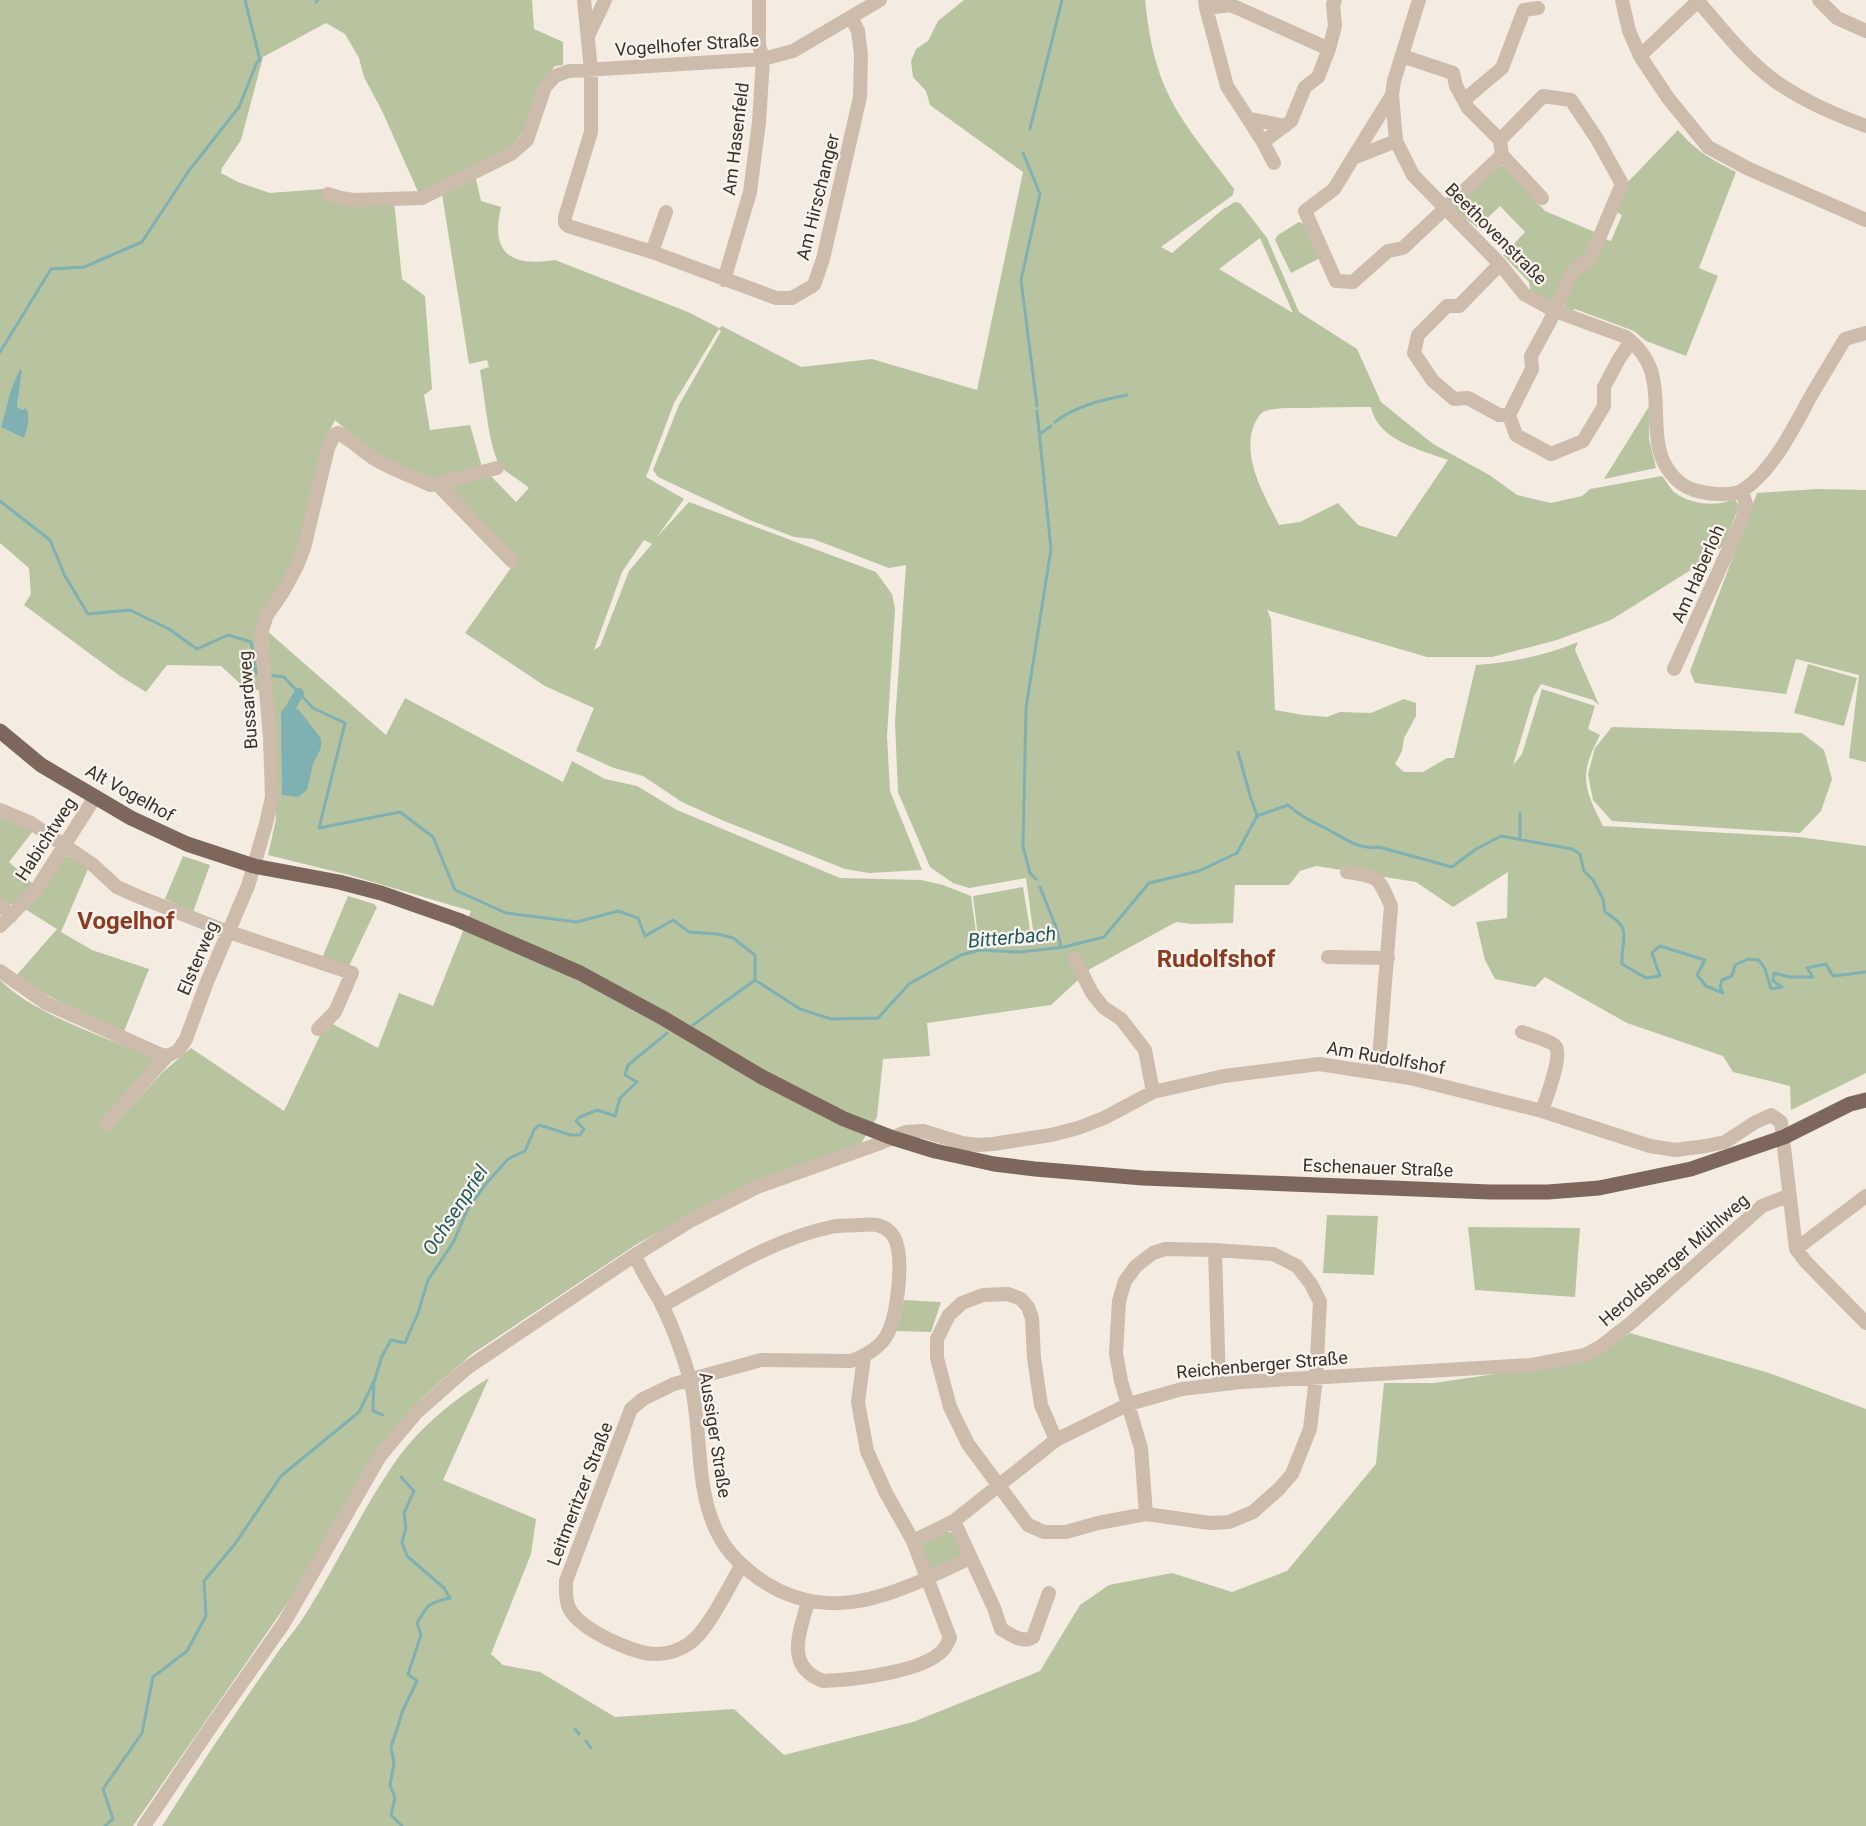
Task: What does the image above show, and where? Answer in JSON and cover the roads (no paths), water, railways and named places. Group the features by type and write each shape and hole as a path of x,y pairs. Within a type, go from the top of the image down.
{"main road":[{"name":"Alt Vogelhof","path":"0,730 41,765 142,824 217,858 254,866"},
{"name":"Eschenauer Straße","path":"254,866 339,882 381,893 458,920 580,973 663,1018 762,1077 844,1119 935,1151 1035,1169 1143,1178 1548,1192 1609,1186 1691,1169 1784,1137 1850,1104 1866,1092"},
{"name":"Eschenauer Straße","path":"1850,1104 1866,1100"}],"street":[{"path":"584,0 591,70"},
{"path":"587,36 605,0"},
{"name":"Am Hasenfeld","path":"724,280 750,192 759,122 763,58 759,45 759,0"},
{"name":"Vogelhofer Straße","path":"328,194 354,200 422,198 511,154 527,141 545,87 555,76 569,71 763,58 793,51 879,0"},
{"name":"Beethovenstraße","path":"1419,0 1392,95 1396,141 1413,175 1500,264 1524,294 1555,312 1631,341 1650,363 1656,386 1658,442 1668,470 1678,481 1692,490 1714,495 1742,491"},
{"path":"1622,0 1629,31 1640,56 1675,107 1708,147 1759,174 1865,219"},
{"path":"1640,56 1698,0 1743,53 1775,81 1823,110 1866,126"},
{"path":"1819,0 1837,18 1866,31"},
{"path":"1263,142 1291,121 1305,87 1318,77 1335,26 1330,1"},
{"path":"1274,163 1250,119 1227,86 1206,4 1233,2 1329,49"},
{"path":"1464,100 1502,68 1524,10 1538,8"},
{"name":"Am Hirschanger","path":"591,70 591,132 565,223 568,226 652,252 776,298 792,298 814,285 823,258 860,97 861,55 858,31 851,17"},
{"path":"1402,56 1453,73 1456,86 1468,108 1500,140 1502,155 1542,198"},
{"path":"1392,95 1334,189 1305,212 1336,280 1353,282 1388,251 1403,248 1502,155"},
{"path":"1500,140 1543,96 1571,100 1597,139 1622,184 1591,257 1572,272 1555,312 1531,356 1532,369 1509,415 1516,435 1551,454 1583,441 1604,406 1604,387 1631,341"},
{"path":"1250,119 1285,126"},
{"path":"1353,158 1396,141"},
{"path":"652,252 666,212"},
{"path":"1500,264 1459,306 1447,306 1418,335 1414,353 1433,381 1454,399 1468,398 1499,415 1509,415"},
{"path":"1742,491 1765,471 1778,452 1845,339 1866,333"},
{"name":"Bussardweg","path":"254,866 272,797 270,738 261,633 267,615 283,592 304,548 328,448 334,435 338,433 342,435 356,447 387,465 430,485 437,484"},
{"path":"497,468 437,484 512,561"},
{"name":"Am Haberloh","path":"1674,669 1742,520 1746,504 1742,491"},
{"name":"Habichtweg","path":"0,926 36,890 95,797"},
{"path":"0,810 31,824 92,864 117,887 229,931 352,973 335,1012 318,1029"},
{"name":"Elsterweg","path":"106,1124 166,1056 183,1046 254,866"},
{"path":"1347,872 1374,877 1381,884 1391,906 1378,1072"},
{"path":"0,904 11,916"},
{"path":"1328,957 1388,958"},
{"path":"1076,959 1092,993 1103,1007 1121,1019 1145,1050 1153,1092"},
{"path":"0,971 46,1003 166,1056"},
{"path":"1522,1032 1552,1043 1557,1048 1558,1058 1542,1111"},
{"name":"Am Rudolfshof","path":"144,1826 284,1623 380,1456 411,1418 467,1368 635,1255 690,1221 757,1187 906,1132 922,1131 962,1143 993,1144 1051,1135 1104,1118 1153,1092 1224,1076 1319,1064 1410,1078 1542,1111 1650,1146 1675,1150 1725,1142 1771,1115 1781,1122 1784,1137"},
{"path":"1784,1137 1788,1197 1796,1250 1866,1323"},
{"path":"1796,1250 1866,1196"},
{"name":"Heroldsberger Mühlweg","path":"1585,1355 1600,1347 1632,1322 1762,1206 1788,1197"},
{"path":"662,1306 777,1243 832,1226 878,1224 895,1238 898,1253 898,1284 893,1318 886,1336 864,1357 858,1402 867,1451 886,1493 913,1541 950,1638 942,1651 923,1664 900,1671 823,1681 813,1677 801,1666 797,1657 799,1637 808,1601"},
{"path":"1056,1440 1041,1405 1029,1307 1021,1299 1008,1294 983,1295 962,1303 949,1315 937,1339 937,1358 950,1407 968,1444 1028,1526 1044,1532 1066,1532 1146,1514 1210,1523 1229,1522 1253,1512 1292,1474 1310,1429 1316,1378 1320,1302 1311,1284 1297,1266 1273,1254 1165,1249 1153,1253 1136,1266 1125,1281 1119,1301 1116,1353 1121,1381 1141,1448 1146,1514"},
{"path":"1215,1250 1219,1384"},
{"name":"Aussiger Straße","path":"635,1255 662,1306 677,1340 690,1379 696,1406 704,1488 712,1522 727,1550 741,1566 773,1589 808,1601 848,1604 871,1600 928,1578 970,1558"},
{"name":"Reichenberger Straße","path":"913,1541 954,1521 1056,1440 1129,1404 1182,1389 1219,1384 1532,1365 1585,1355"},
{"name":"Leitmeritzer Straße","path":"741,1566 708,1622 692,1642 675,1652 639,1653 587,1627 578,1621 568,1608 566,1581 631,1409 642,1398 690,1379 761,1360 851,1361 864,1357"},
{"path":"954,1521 1001,1629 1023,1640 1027,1641 1033,1637 1049,1593"}],"water":[{"path":"20,369 22,371 17,407 22,410 26,408 28,415 24,438 1,427 10,392"},
{"path":"285,707 298,709 321,738 321,748 313,764 307,790 298,797 282,795 281,712"}],"waterway":[{"path":"0,352 51,269 84,267 142,242 188,172 239,107 257,62 260,60 245,0"},
{"path":"1030,129 1062,0"},
{"path":"1023,153 1040,194 1021,280 1037,406"},
{"path":"1055,422 1080,408 1127,395"},
{"path":"1036,879 1030,873 1023,847 1026,708 1051,549 1037,411"},
{"path":"1040,434 1051,426"},
{"name":"Bitterbach","path":"0,501 50,540 65,576 88,614 130,610 169,629 197,649 228,635 251,642 256,673 260,674"},
{"name":"Bitterbach","path":"269,675 284,677 313,708 345,723 319,828 400,812 433,837 455,890 506,913 577,922 618,911 638,918 645,936 673,920 689,932 718,934 733,938 755,955 755,980"},
{"path":"291,707 299,693"},
{"path":"1238,752 1251,799"},
{"path":"1252,801 1257,816"},
{"name":"Bitterbach","path":"755,980 800,1009 831,1019 878,1018 909,984 961,955 980,950 1020,952 1064,947 1104,937 1149,883 1199,871 1237,853 1257,816 1288,805 1306,818 1357,845 1379,847 1452,867 1476,849 1501,836 1572,849 1580,854 1584,871 1593,880 1603,899 1605,912 1614,918 1623,929 1622,964 1646,978 1660,976 1652,953 1660,946 1705,960 1697,975 1706,986 1723,993 1720,987 1722,980 1732,976 1735,965 1748,959 1759,960 1765,969 1771,989 1782,987 1773,981 1774,973 1789,977 1813,977 1807,968 1826,964 1833,976 1866,972"},
{"path":"1520,814 1520,839"},
{"path":"1040,887 1057,930 1061,947"},
{"name":"Ochsenpriel","path":"693,1025 755,980"},
{"path":"105,1826 113,1819 103,1789 142,1733 153,1677 187,1651 206,1616 204,1581 235,1544 281,1476 359,1412 391,1340 405,1343 418,1313 428,1280 453,1243 468,1208 508,1159 525,1151 534,1130 539,1125 571,1135 580,1135 584,1129 576,1121 580,1117 597,1110 615,1116 620,1098 637,1082 625,1075 628,1065 667,1033"},
{"path":"374,1381 373,1411 383,1415"},
{"path":"401,1477 414,1491 404,1513 406,1528 402,1542 407,1556 444,1588 450,1598 430,1605 417,1623 421,1635 408,1674 417,1681 403,1710 391,1747 394,1763 390,1785 395,1798 391,1815 402,1826"},
{"path":"575,1729 579,1734"},
{"path":"586,1741 591,1748"}],"district":[{"name":"Vogelhof","path":"126,921"},
{"name":"Rudolfshof","path":"1216,959"}]}
